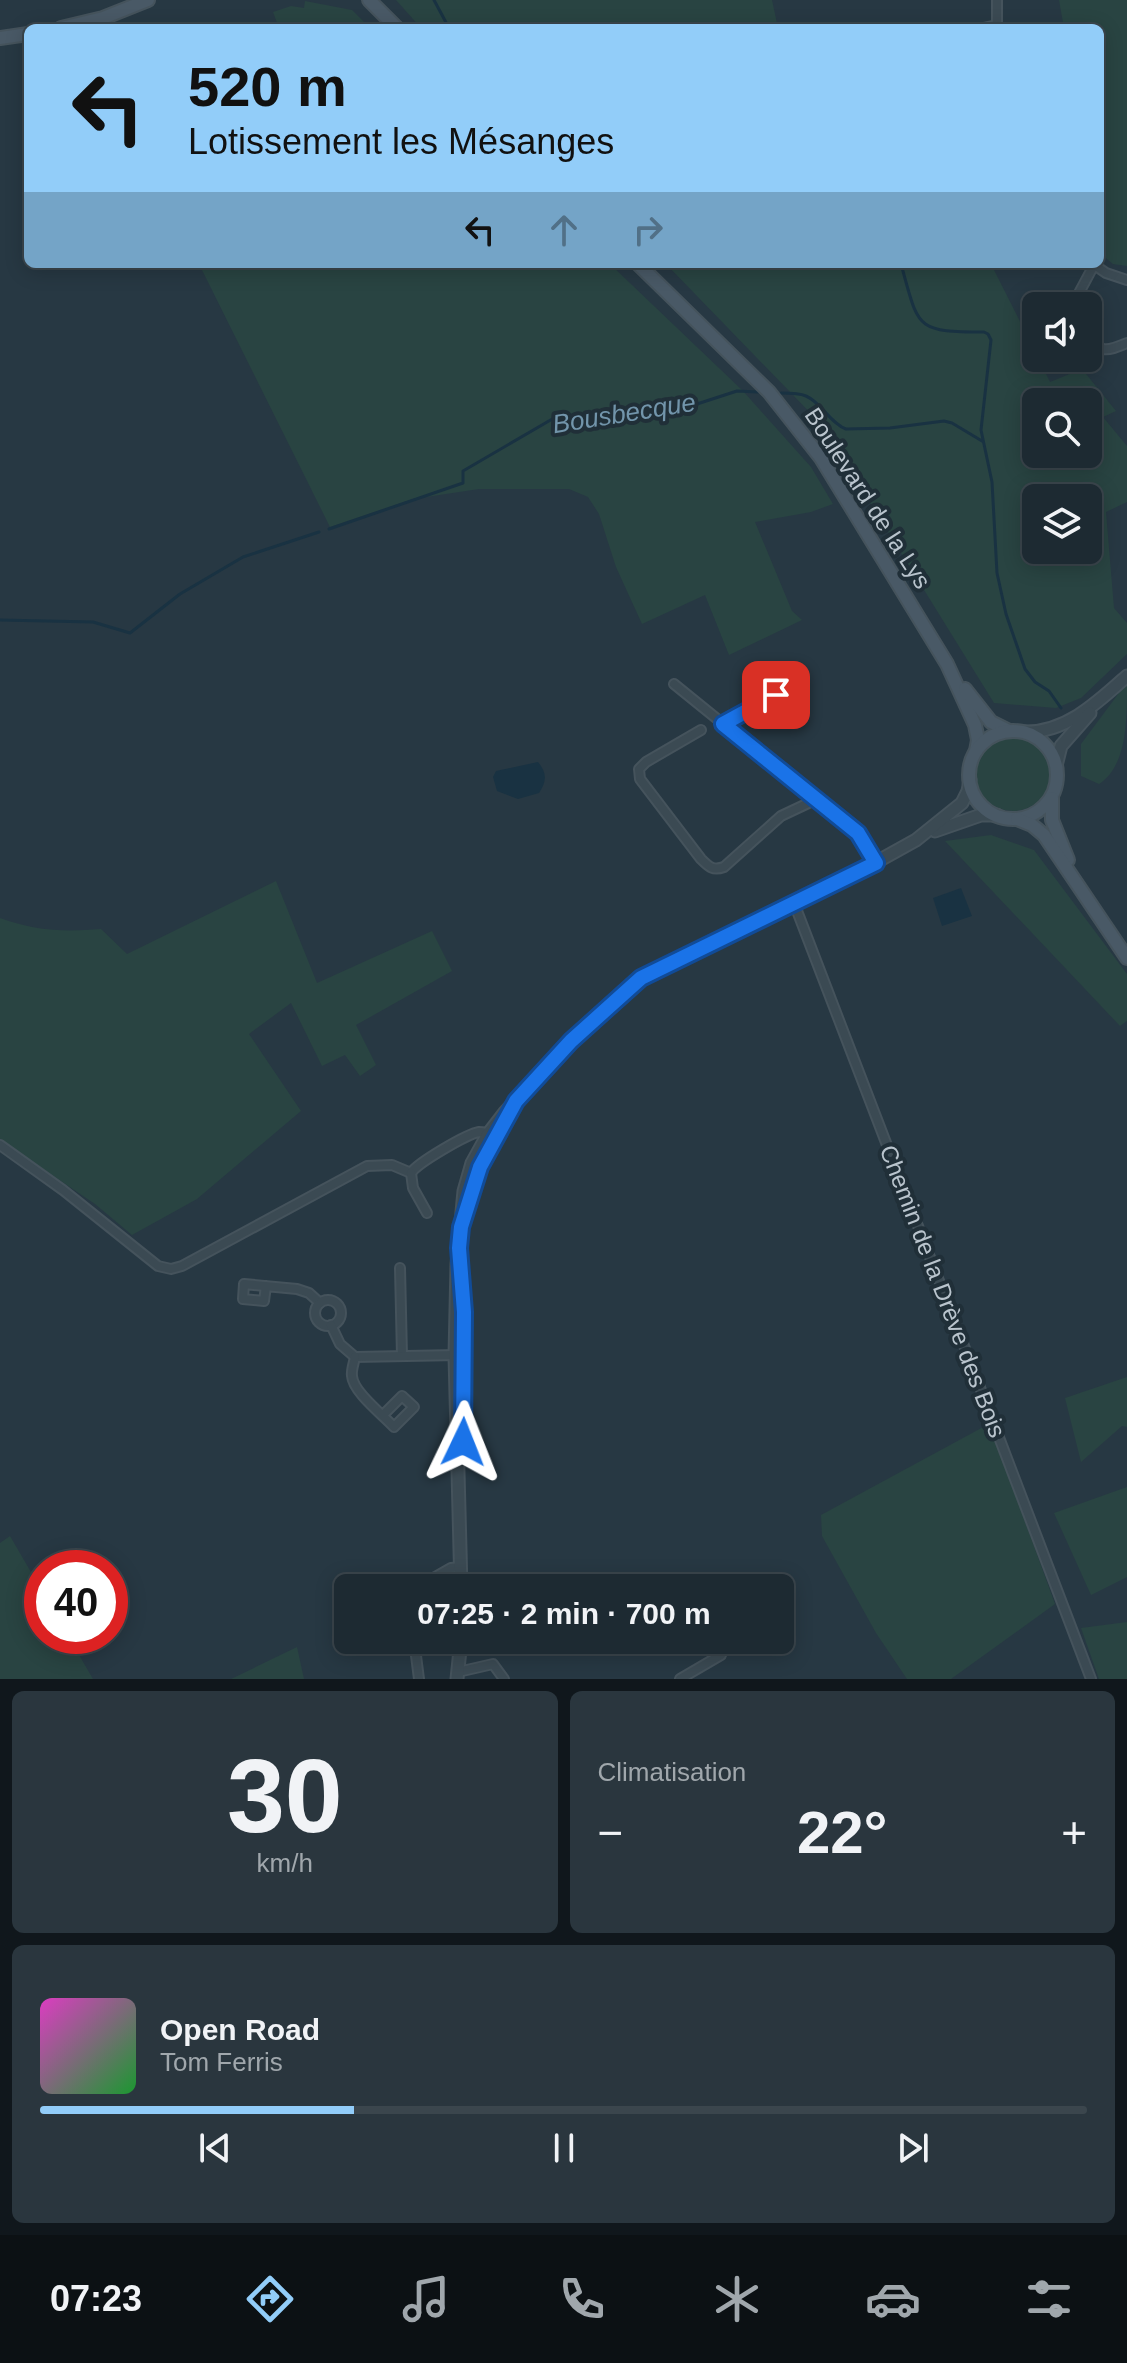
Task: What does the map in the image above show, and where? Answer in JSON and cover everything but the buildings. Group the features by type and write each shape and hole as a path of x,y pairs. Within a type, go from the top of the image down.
{"main road":[{"path":"77,24 112,15 148,0"},
{"path":"372,0 392,23"},
{"path":"0,38 24,35"},
{"name":"Boulevard de la Lys","path":"642,268 744,367 793,420 836,481 947,664 986,716 1009,731"},
{"name":"Boulevard de la Lys","path":"947,664 975,725 978,740 976,751"},
{"path":"1088,898 1057,834 1051,808 1057,777 1053,756 1043,743 1024,732 1009,731 991,737 976,751 971,765 970,780 977,800 988,811 1026,822 1041,831 1127,958"},
{"path":"1013,819 1039,810 1053,793"}],"street":[{"path":"997,0 997,24"},
{"path":"1080,292 1092,268"},
{"path":"1099,268 1127,280"},
{"path":"1102,349 1109,350 1127,343"},
{"path":"1056,766 1058,751 1065,740 1127,676"},
{"path":"723,724 803,680"},
{"path":"674,684 861,836 876,863"},
{"path":"1024,732 1060,726 1106,695"},
{"path":"701,730 639,769 640,779 711,868 724,867 781,816 817,799"},
{"path":"916,840 962,803 970,780"},
{"path":"461,1574 459,1248 462,1201 476,1154 492,1136 501,1117 571,1041 641,978 876,863 916,840 972,817 997,815"},
{"name":"Chemin de la Drève des Bois","path":"794,903 1091,1679"},
{"path":"427,1213 413,1188 411,1173 420,1162 469,1135 479,1132 492,1136"},
{"path":"0,1145 63,1190 158,1266 171,1269 204,1255 367,1166 392,1165 411,1173"},
{"path":"400,1268 402,1356"},
{"path":"266,1286 303,1290 320,1303"},
{"path":"331,1300 340,1309 338,1320 331,1325 321,1324 315,1312 320,1303 331,1300"},
{"path":"331,1325 340,1344 355,1357 460,1355"},
{"path":"355,1357 352,1375 355,1388 383,1415"},
{"path":"440,1574 461,1567"},
{"path":"416,1654 419,1679"},
{"path":"460,1654 458,1675 493,1664 504,1679"},
{"path":"680,1679 721,1655"}],"green space":[{"path":"396,0 772,0 777,24 417,24"},
{"path":"1059,0 1127,0 1127,266 1113,264 1104,256 1104,24 1063,24"},
{"path":"305,1 352,10 366,24 278,24 273,12 291,6 304,8"},
{"path":"201,268 614,268 743,391 811,467 833,504 811,512 755,522 792,611 802,620 729,655 705,595 642,624 616,567 599,514 588,497 569,489 479,489 413,499 330,527"},
{"path":"670,268 993,268 1022,325 1022,372 1045,372 1050,382 1075,372 1084,372 1097,388 1022,388 1022,468 1102,468 1102,394 1116,411 1103,417 1127,446 1127,502 1106,512 1114,608 1127,623 1127,654 1081,698 1056,708 994,703 822,425"},
{"path":"1127,685 1124,741 1115,766 1099,784 1081,776 1081,744"},
{"path":"1013,737 1034,743 1044,753 1050,774 1044,795 1034,805 1013,811 992,805 982,795 976,774 982,753 992,743"},
{"path":"991,835 1034,850 1127,974 1127,1021 1120,1026 945,841"},
{"path":"276,881 317,983 432,931 452,971 356,1025 376,1065 360,1076 345,1055 322,1066 291,1003 249,1034 301,1111 197,1199 132,1235 95,1204 0,1140 0,918 50,930 101,929 127,954"},
{"path":"1127,1377 1127,1427 1122,1426 1081,1462 1065,1398"},
{"path":"987,1425 991,1427 1055,1604 951,1679 907,1679 876,1633 822,1536 821,1515"},
{"path":"1127,1487 1127,1577 1091,1595 1054,1513"},
{"path":"10,1536 24,1560 24,1654 78,1654 93,1679 0,1679 0,1543"},
{"path":"1127,1622 1127,1679 1099,1679 1081,1628"},
{"path":"297,1647 304,1679 231,1679"}],"water":[{"path":"538,762 545,777 539,793 518,799 497,791 493,777 496,771"},
{"path":"961,888 972,916 942,926 933,898"}],"waterway":[{"path":"434,0 447,24"},
{"path":"902,268 912,302 923,322 944,330 984,332 991,340 981,430 992,482 997,573 1006,614 1025,669 1035,682 1049,691 1061,708"},
{"name":"Bousbecque","path":"329,529 463,483 463,471 554,418 587,419 697,404 737,391 758,392"},
{"name":"Bousbecque","path":"781,393 806,396 846,429 890,428 944,421 982,441"},
{"name":"Bousbecque","path":"0,620 93,622 130,633 180,594 243,557 319,532"}],"route":[{"path":"463,1442 465,1392 464,1289 459,1248 461,1227 480,1167 516,1101 571,1041 641,978 876,863 858,833 723,724 776,695"}]}
